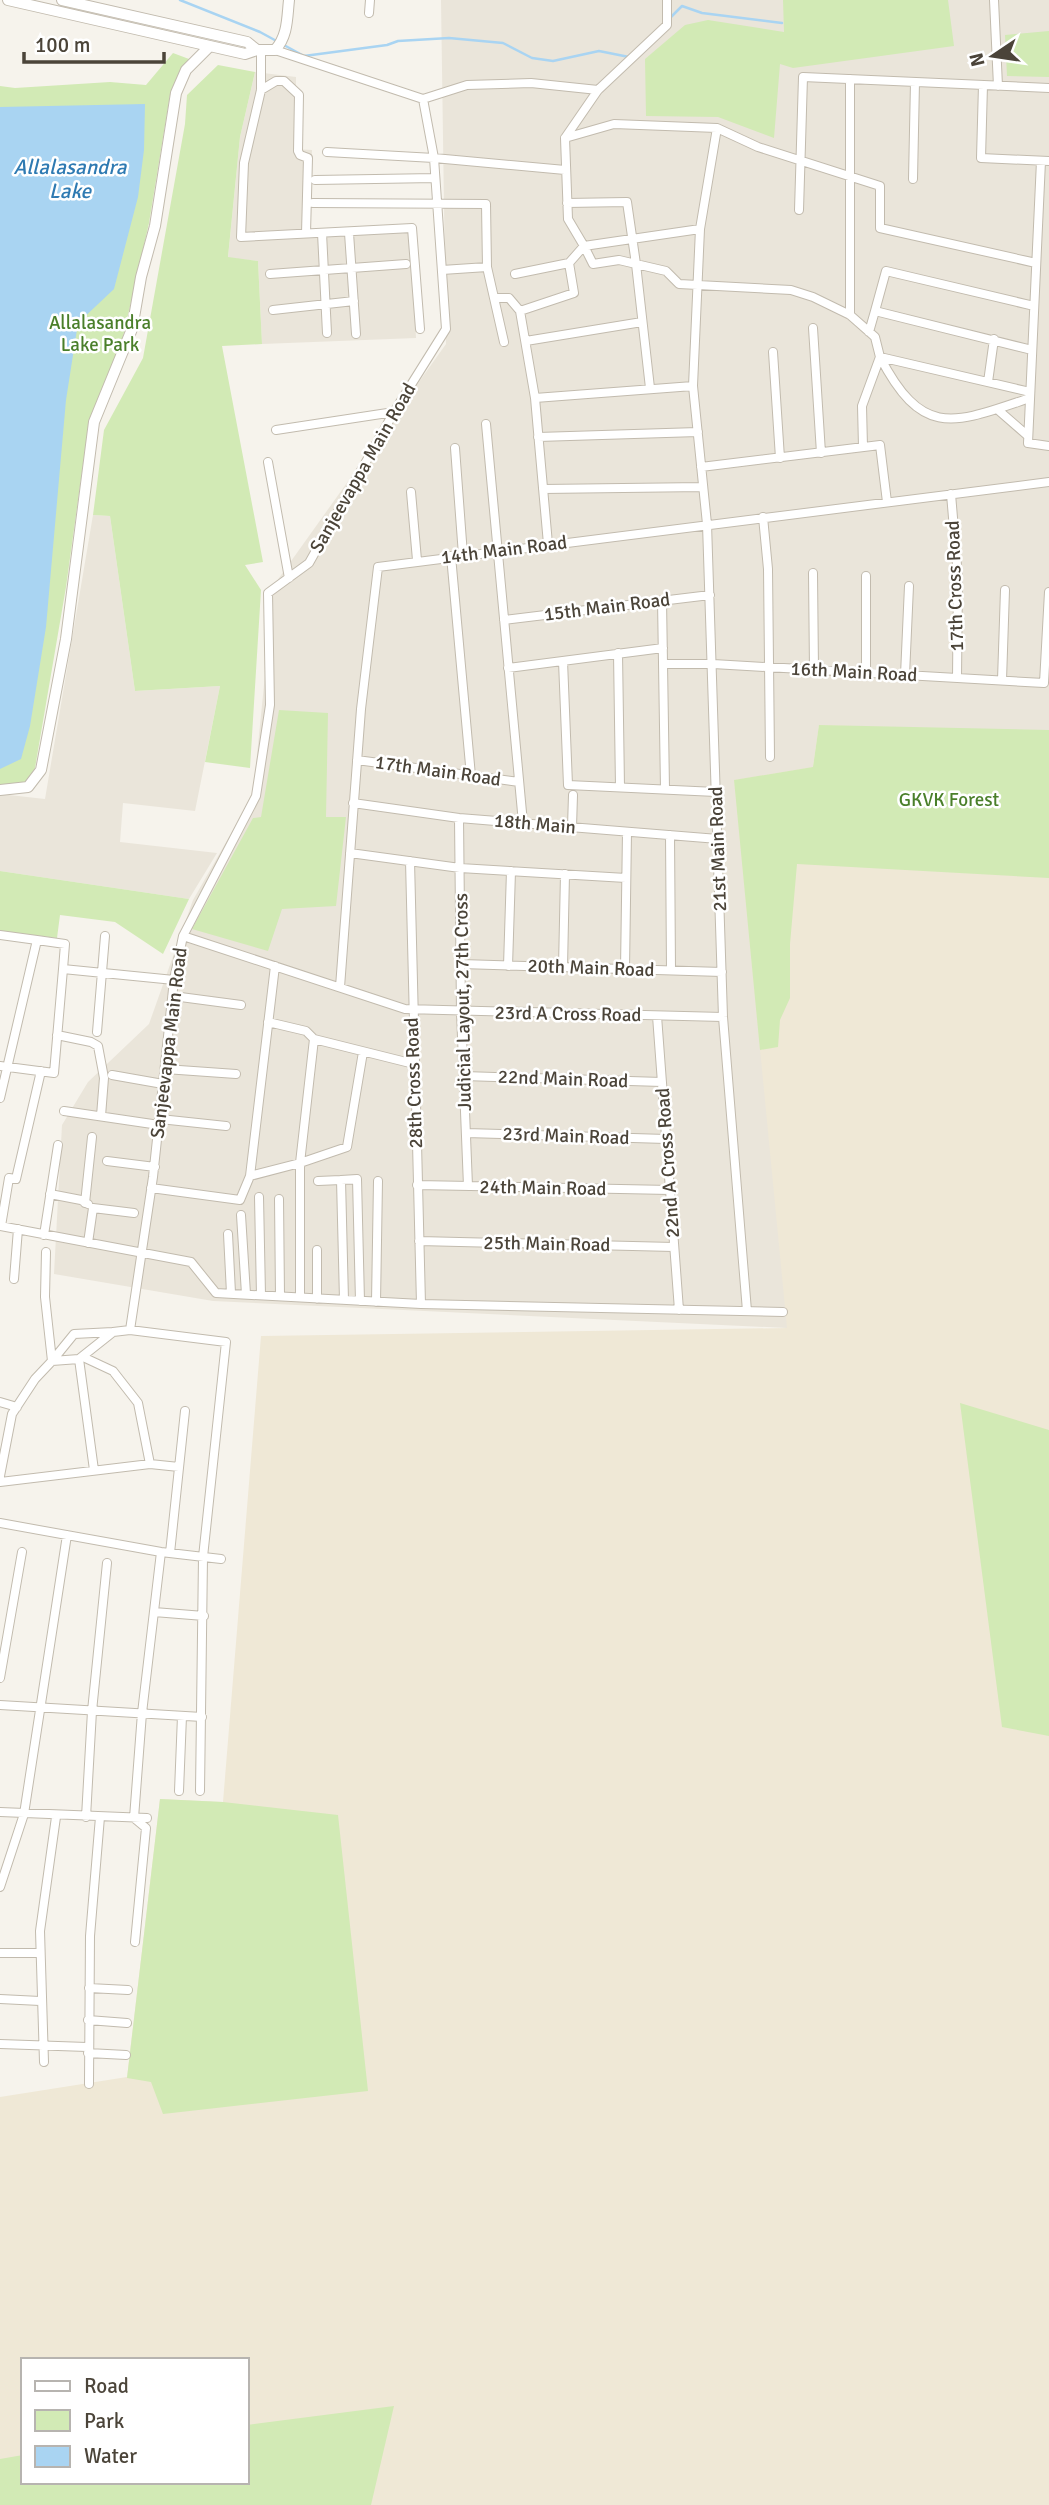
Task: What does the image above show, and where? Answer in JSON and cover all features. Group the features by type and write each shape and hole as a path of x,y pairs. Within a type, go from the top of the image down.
{"street":[{"path":"8,0 245,54 277,48 423,99 467,85 531,83 598,90"},
{"path":"62,0 247,41 259,51 261,90 244,163 241,237 412,228 420,329"},
{"path":"277,48 284,35 289,0"},
{"path":"369,13 370,0"},
{"path":"667,0 667,20 598,90 565,138 568,219 593,264 619,260 666,271 680,284 791,290 813,297 850,315 869,331 875,337 880,357 890,378 929,415 947,421 969,419 1030,395"},
{"path":"994,0 998,86"},
{"path":"195,43 198,31"},
{"path":"0,790 28,787 41,770 66,639 94,422 132,329 141,277 155,226 176,93 186,70 209,47"},
{"path":"799,210 803,77 1049,88"},
{"path":"850,79 850,315"},
{"path":"261,90 276,80 284,80 299,95 298,151 300,155 308,158 306,233"},
{"path":"913,179 915,82"},
{"path":"983,85 981,158 1045,161 1036,263 1028,443 1049,446"},
{"name":"Sanjeevappa Main Road","path":"130,1330 155,1167 174,980 183,936 256,796 270,705 268,593 309,563 394,412 446,328 434,158 423,99"},
{"path":"565,138 614,124 717,128 758,147 800,158 880,186 880,228 1036,263"},
{"name":"21st Main Road","path":"717,128 700,229 693,386 707,524 723,1017 747,1311"},
{"path":"327,152 565,170"},
{"path":"314,180 435,178"},
{"path":"567,204 627,202 650,388"},
{"path":"313,203 486,204 487,267 504,342"},
{"path":"515,274 569,263 584,246 700,229"},
{"path":"322,233 327,333"},
{"path":"349,233 356,334"},
{"path":"520,311 574,293 569,263"},
{"path":"270,274 406,264"},
{"path":"442,270 487,267"},
{"path":"869,331 886,271 1034,306"},
{"path":"494,298 509,298 520,311 536,398 548,544"},
{"path":"273,310 354,301"},
{"path":"875,311 1032,350"},
{"path":"526,341 642,322"},
{"path":"813,328 821,453"},
{"path":"988,382 994,340"},
{"path":"773,352 780,458"},
{"path":"880,357 988,382 1030,395"},
{"path":"863,447 862,406 880,357"},
{"path":"536,398 693,386"},
{"path":"998,409 1028,436"},
{"path":"276,430 394,412"},
{"path":"486,424 523,823"},
{"path":"538,437 698,432"},
{"path":"701,467 880,446 887,502"},
{"path":"455,448 463,555"},
{"path":"268,462 289,578"},
{"name":"14th Main Road","path":"340,987 357,760 378,567 1049,482"},
{"path":"543,489 703,487"},
{"path":"411,492 417,560"},
{"name":"17th Cross Road","path":"951,494 958,577 957,678"},
{"path":"763,517 768,569 770,757"},
{"path":"451,556 471,776"},
{"path":"813,573 814,670"},
{"path":"866,576 866,673"},
{"path":"905,675 909,586"},
{"path":"1002,680 1006,590"},
{"name":"16th Main Road","path":"663,664 713,664 1044,683 1049,592"},
{"name":"15th Main Road","path":"504,620 710,595"},
{"path":"662,600 665,789"},
{"path":"509,668 663,648"},
{"path":"618,653 620,787"},
{"path":"563,661 569,785 716,792"},
{"name":"17th Main Road","path":"357,760 519,782"},
{"path":"572,827 573,795"},
{"name":"18th Main","path":"354,803 459,818 718,839"},
{"name":"Judicial Layout, 27th Cross","path":"459,818 461,1012 468,1186"},
{"path":"625,969 627,832"},
{"path":"670,835 671,970"},
{"path":"350,853 460,868 626,878"},
{"name":"28th Cross Road","path":"410,861 421,1304"},
{"path":"508,965 510,871"},
{"path":"563,967 565,874"},
{"path":"0,935 65,944 54,1073 4,1067"},
{"path":"97,1032 105,936"},
{"name":"23rd A Cross Road","path":"183,936 412,1009 723,1017"},
{"path":"0,1098 4,1067 37,940"},
{"name":"20th Main Road","path":"461,964 722,972"},
{"path":"152,1188 240,1200 250,1176 275,966"},
{"path":"63,969 174,980"},
{"path":"173,996 241,1005"},
{"name":"22nd A Cross Road","path":"657,1016 678,1310"},
{"path":"268,1022 306,1031 314,1039 414,1064"},
{"path":"57,1035 98,1046 104,1086 101,1116"},
{"path":"300,1297 300,1163 314,1039"},
{"path":"250,1176 347,1147 363,1052"},
{"path":"165,1069 236,1074"},
{"path":"41,1071 16,1178 5,1177 0,1226 191,1262 216,1293 421,1304 783,1312"},
{"path":"112,1075 163,1084"},
{"name":"22nd Main Road","path":"464,1076 662,1082"},
{"path":"64,1111 159,1122 226,1126"},
{"name":"23rd Main Road","path":"466,1133 666,1139"},
{"path":"88,1243 92,1137"},
{"path":"44,1235 58,1145"},
{"path":"107,1161 155,1167"},
{"path":"317,1181 357,1179 360,1301"},
{"path":"341,1180 344,1300"},
{"path":"376,1302 378,1181"},
{"name":"24th Main Road","path":"417,1185 670,1190"},
{"path":"50,1194 89,1205 134,1213"},
{"path":"259,1197 261,1295"},
{"path":"279,1199 281,1296"},
{"path":"241,1215 246,1294"},
{"path":"14,1279 18,1230"},
{"path":"228,1234 230,1293"},
{"name":"25th Main Road","path":"419,1241 674,1247"},
{"path":"317,1250 317,1298"},
{"path":"46,1252 45,1297 52,1361"},
{"path":"0,1476 12,1414 35,1379 74,1334 130,1330 226,1342 203,1557 200,1791"},
{"path":"81,1358 113,1332"},
{"path":"52,1361 81,1358 113,1371 138,1402 150,1464"},
{"path":"81,1358 94,1470"},
{"path":"0,1402 17,1407"},
{"path":"134,1818 153,1612 179,1467 185,1411"},
{"path":"0,1482 150,1464 179,1467"},
{"path":"0,1523 165,1553 221,1559"},
{"path":"0,1887 24,1814 67,1535"},
{"path":"0,1678 22,1552"},
{"path":"86,1817 92,1711 107,1563"},
{"path":"153,1612 204,1616"},
{"path":"0,1705 202,1717"},
{"path":"179,1791 182,1716"},
{"path":"0,1812 56,1817 147,1818"},
{"path":"44,2062 40,1954 56,1817"},
{"path":"89,2084 89,1988 100,1817"},
{"path":"134,1818 145,1828 135,1942"},
{"path":"0,1954 40,1954"},
{"path":"89,1988 128,1990"},
{"path":"0,1999 40,2001"},
{"path":"88,2020 127,2023"},
{"path":"0,2044 43,2043 125,2055"}],"shaded area":[{"path":"441,0 1049,0 1049,731 819,726 813,767 787,1328 213,1301 54,1274 62,1125 88,1082 149,1024 193,900 253,795 274,585 446,344"},
{"path":"255,72 296,77 296,149 312,150 310,230 411,230 416,338 262,344 258,261 228,258 240,137"},
{"path":"93,515 110,516 135,691 220,686 195,811 123,803 120,842 217,853 189,899 0,871 0,794 45,799"},
{"path":"819,725 1049,731 1049,2505 0,2505 0,2097 127,2077 160,1799 223,1802 261,1336 787,1328 734,780 813,767"}],"green space":[{"path":"783,0 948,0 954,46 793,68 780,64 774,138 718,117 646,116 645,59 685,25 708,20 784,32"},
{"path":"1049,31 1049,77 1007,76 1005,35"},
{"name":"Allalasandra Lake","path":"173,53 189,59 170,95 149,223 123,337 88,428 66,587 35,768 27,782 0,785 0,86 15,88 110,82 146,85"},
{"path":"218,65 255,72 240,137 228,257 258,261 262,344 222,346 263,562 245,565 261,590 250,768 205,762 220,686 135,691 110,516 93,515 104,430 143,358 185,124 187,95"},
{"path":"279,710 328,713 326,817 346,817 336,906 282,909 268,951 192,929 253,818 261,817"},
{"name":"GKVK Forest","path":"819,725 1049,730 1049,878 797,864 790,944 790,998 780,1020 778,1047 760,1050 734,780 813,767"},
{"path":"0,871 189,899 163,954 115,922 60,915 57,938 0,931"},
{"path":"960,1403 1049,1430 1049,1736 1002,1727"},
{"path":"160,1799 223,1802 338,1815 368,2091 163,2114 151,2082 127,2078"},
{"path":"394,2406 371,2505 0,2505 0,2459 21,2455 21,2484 248,2484 248,2425"}],"water":[{"name":"Allalasandra Lake","path":"145,104 144,150 138,197 114,289 78,323 66,400 46,627 30,726 21,759 0,769 0,107"}],"waterway":[{"path":"180,0 260,32 304,56 387,45 398,41 449,38 503,43 532,58 553,61 599,51 629,57"},
{"path":"669,19 682,6 702,13 782,23"}],"park label":[{"name":"Allalasandra Lake Park","path":"100,334"}]}
